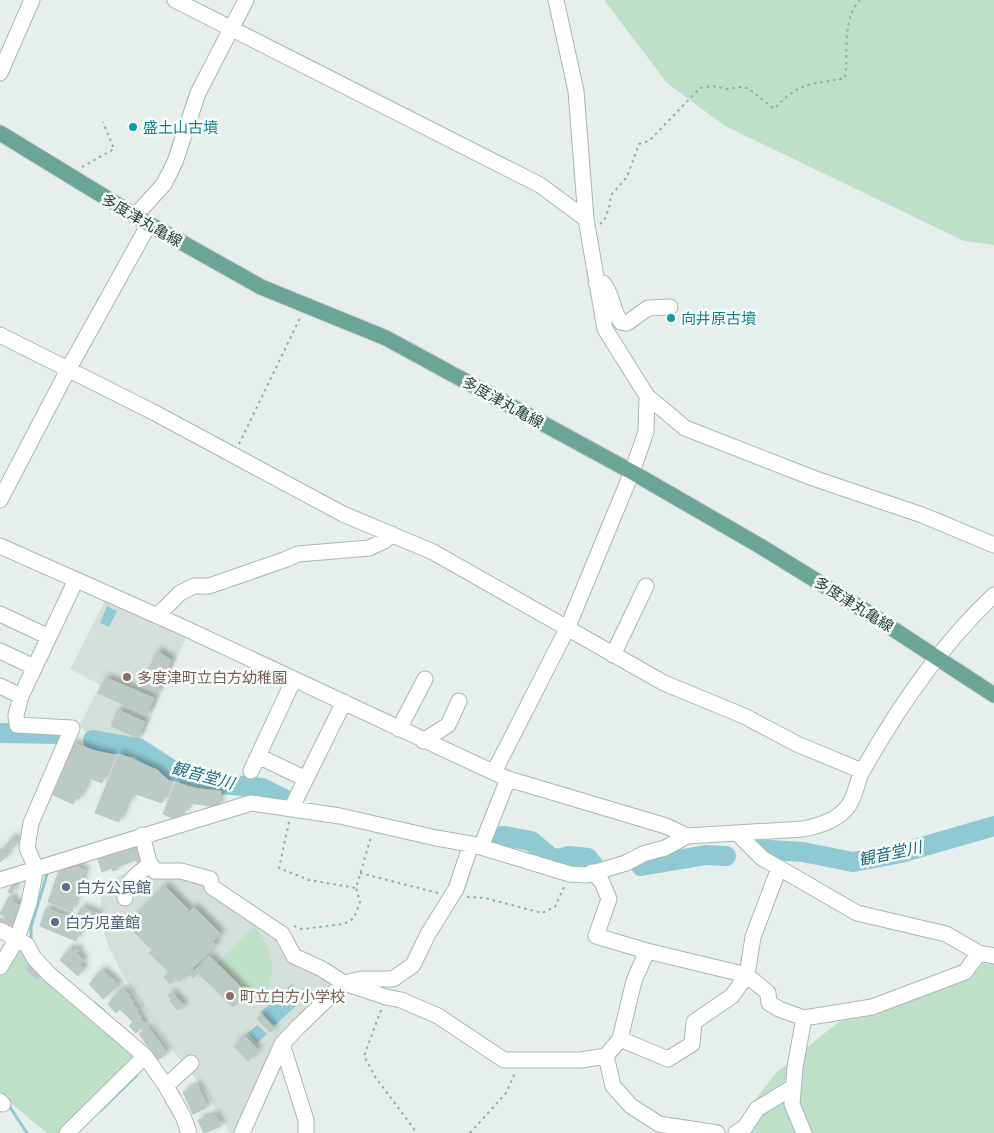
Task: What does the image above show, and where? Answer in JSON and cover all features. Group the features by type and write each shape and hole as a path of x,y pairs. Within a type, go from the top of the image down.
{"main road":[{"name":"多度津丸亀線","path":"0,132 135,216 261,287 394,342 632,472 768,552 994,695"}],"street":[{"path":"0,73 32,0"},
{"path":"175,0 540,185 591,223"},
{"path":"135,216 164,184 176,162 198,93 246,0"},
{"path":"556,0 576,91 596,283 605,329 648,396 685,428 813,478 922,515 994,544"},
{"path":"0,500 69,368 149,224"},
{"path":"596,283 604,283 618,318 622,322 627,323 648,308 670,307"},
{"path":"0,335 69,368 343,514 433,552 664,683 744,716 797,744 862,771"},
{"path":"494,772 567,629 632,472 646,432 648,396"},
{"path":"157,616 180,593 194,586 210,586 298,554 368,548 384,542 392,534"},
{"path":"0,546 157,616 508,779 666,826 687,836"},
{"path":"0,967 17,939 29,902 36,868 27,848 31,823 72,728 17,725 16,714 21,696 76,580"},
{"path":"613,654 646,586"},
{"path":"0,880 251,803 476,845 570,874 586,875 665,848 687,836 802,830 819,826 836,817 849,805 862,771 936,658 956,634 993,599"},
{"path":"0,615 49,637"},
{"path":"0,651 34,667"},
{"path":"251,770 294,679"},
{"path":"399,729 425,679"},
{"path":"0,686 21,696"},
{"path":"423,741 448,725 459,701"},
{"path":"291,809 344,702"},
{"path":"258,756 306,779"},
{"path":"242,1133 282,1044 344,983 362,979 393,979 413,965 450,896 456,889 508,779"},
{"path":"737,833 762,858 857,913 946,934 979,953 994,956"},
{"path":"142,836 150,864 155,870 181,871 210,879 212,887 282,934 294,956 322,969 344,983 386,998 401,1000 438,1016 504,1060 581,1060 606,1056 620,1038 634,981 647,951"},
{"path":"125,898 125,890 130,881 150,864"},
{"path":"620,1038 668,1059 692,1044 694,1022 732,996 746,975 753,937 779,868"},
{"path":"592,872 602,882 609,899 596,936 647,951 746,975 768,994 769,1003 779,1009 804,1018 872,1007 965,972 979,953"},
{"path":"0,930 27,945 34,958 49,974 145,1056 166,1086 183,1116 189,1133"},
{"path":"804,1018 792,1104 804,1133"},
{"path":"282,1044 306,1120 306,1133"},
{"path":"67,1133 145,1056"},
{"path":"606,1056 613,1086 630,1106 659,1124 717,1133"},
{"path":"166,1086 190,1063"},
{"path":"736,1133 744,1127 757,1109 793,1087"}],"path":[{"path":"591,223 604,221 611,195 627,177 639,144 649,141 700,88 712,86 748,88 774,109 788,93 810,83 845,78 848,24 854,6 860,0"},
{"path":"71,177 84,165 114,149 103,122"},
{"path":"233,455 306,306"},
{"path":"291,809 279,868 309,880 356,888"},
{"path":"287,924 302,929 344,924 354,918 360,902 356,888 374,825"},
{"path":"360,873 450,896 485,898 542,913 555,907 570,874"},
{"path":"386,998 364,1056 376,1078 417,1133"},
{"path":"470,1133 506,1093 514,1075 517,1060"}],"shaded area":[{"name":"多度津町立白方幼稚園","path":"106,599 187,635 139,744 86,733 80,725 100,685 70,669"},
{"name":"町立白方小学校","path":"136,868 197,878 281,939 285,945 283,953 288,958 317,970 333,984 281,1037 269,1054 235,1133 230,1133 205,1090 167,1043 126,981 108,945 100,919 101,895 106,885 117,877"}],"green space":[{"path":"604,0 994,0 994,245 964,241 725,126 667,83"},
{"path":"254,926 266,945 272,964 270,984 260,1005 217,964"},
{"path":"16,945 33,965 139,1057 62,1133 47,1133 0,1094 0,973"},
{"path":"979,953 984,964 994,963 994,1133 729,1133 776,1073 837,1023 903,989 946,973"}],"water":[{"path":"107,606 117,611 109,627 100,623"},
{"path":"292,984 305,998 274,1026 261,1012"},
{"path":"257,1025 267,1034 257,1043 248,1033"}],"building":[{"path":"157,651 171,660 157,693 142,685"},
{"path":"106,678 154,698 147,715 98,693"},
{"path":"118,710 145,722 138,738 111,726"},
{"path":"73,743 113,755 102,783 89,778 79,799 76,798 73,804 49,793"},
{"path":"119,754 157,770 170,782 162,803 133,793 130,802 127,801 119,822 95,813"},
{"path":"176,782 189,788 221,791 218,807 189,803 184,814 180,813 177,820 163,814"},
{"path":"13,837 18,842 9,851 5,846"},
{"path":"140,845 146,860 137,863 136,860 117,867 118,869 113,871 112,868 102,872 98,859 127,846 129,850"},
{"path":"2,848 8,855 0,862 0,850"},
{"name":"白方公民館","path":"74,866 85,870 72,911 48,902 59,871 65,873 67,867 72,869"},
{"path":"13,883 16,885 12,894 8,892"},
{"path":"165,886 189,910 151,949 127,925"},
{"path":"9,897 14,899 13,902 22,907 15,922 0,914"},
{"path":"82,907 98,914 94,926 74,921"},
{"path":"194,907 221,934 213,942 216,944 179,982 149,953"},
{"name":"白方児童館","path":"46,908 70,918 67,926 80,930 76,941 40,926"},
{"path":"0,918 14,925 11,931 0,925"},
{"path":"70,948 73,951 77,948 79,950 77,953 84,960 80,965 84,969 78,976 60,960"},
{"path":"209,956 247,993 233,1007 198,973 193,978 188,972 191,969 194,971"},
{"path":"30,964 41,974 37,979 26,970"},
{"path":"102,970 119,985 103,999 89,984"},
{"path":"168,973 174,980 170,984 164,977"},
{"path":"124,989 134,1002 132,1004 139,1010 137,1012 142,1017 140,1018 146,1024 136,1033 129,1026 133,1022 120,1009 116,1013 108,1004 120,990 121,992"},
{"path":"172,993 184,1006 178,1010 170,1001 172,999 168,995"},
{"path":"261,1015 274,1029 270,1032 257,1019"},
{"path":"148,1027 167,1053 158,1060 139,1034"},
{"path":"245,1036 258,1050 248,1061 234,1046"},
{"path":"197,1085 207,1107 193,1114 183,1092"},
{"path":"215,1115 221,1126 204,1133 198,1120"}],"waterway":[{"name":"観音堂川","path":"0,733 61,734"},
{"name":"観音堂川","path":"93,740 138,748 172,770 222,784 262,788 286,800"},
{"name":"観音堂川","path":"755,849 803,852 853,862 901,853 994,826"},
{"name":"観音堂川","path":"492,837 505,836 531,841 550,857 558,859 569,856 588,858 597,870"},
{"name":"観音堂川","path":"641,866 706,855 726,856"},
{"path":"31,940 31,927 48,871"},
{"path":"93,1002 104,1011"},
{"path":"100,1111 136,1076"},
{"path":"8,1104 27,1133"}],"place":[{"name":"盛土山古墳","path":"133,127"},
{"name":"向井原古墳","path":"671,318"},
{"name":"多度津町立白方幼稚園","path":"127,677"},
{"name":"白方公民館","path":"66,887"},
{"name":"白方児童館","path":"55,922"},
{"name":"町立白方小学校","path":"230,996"}]}
